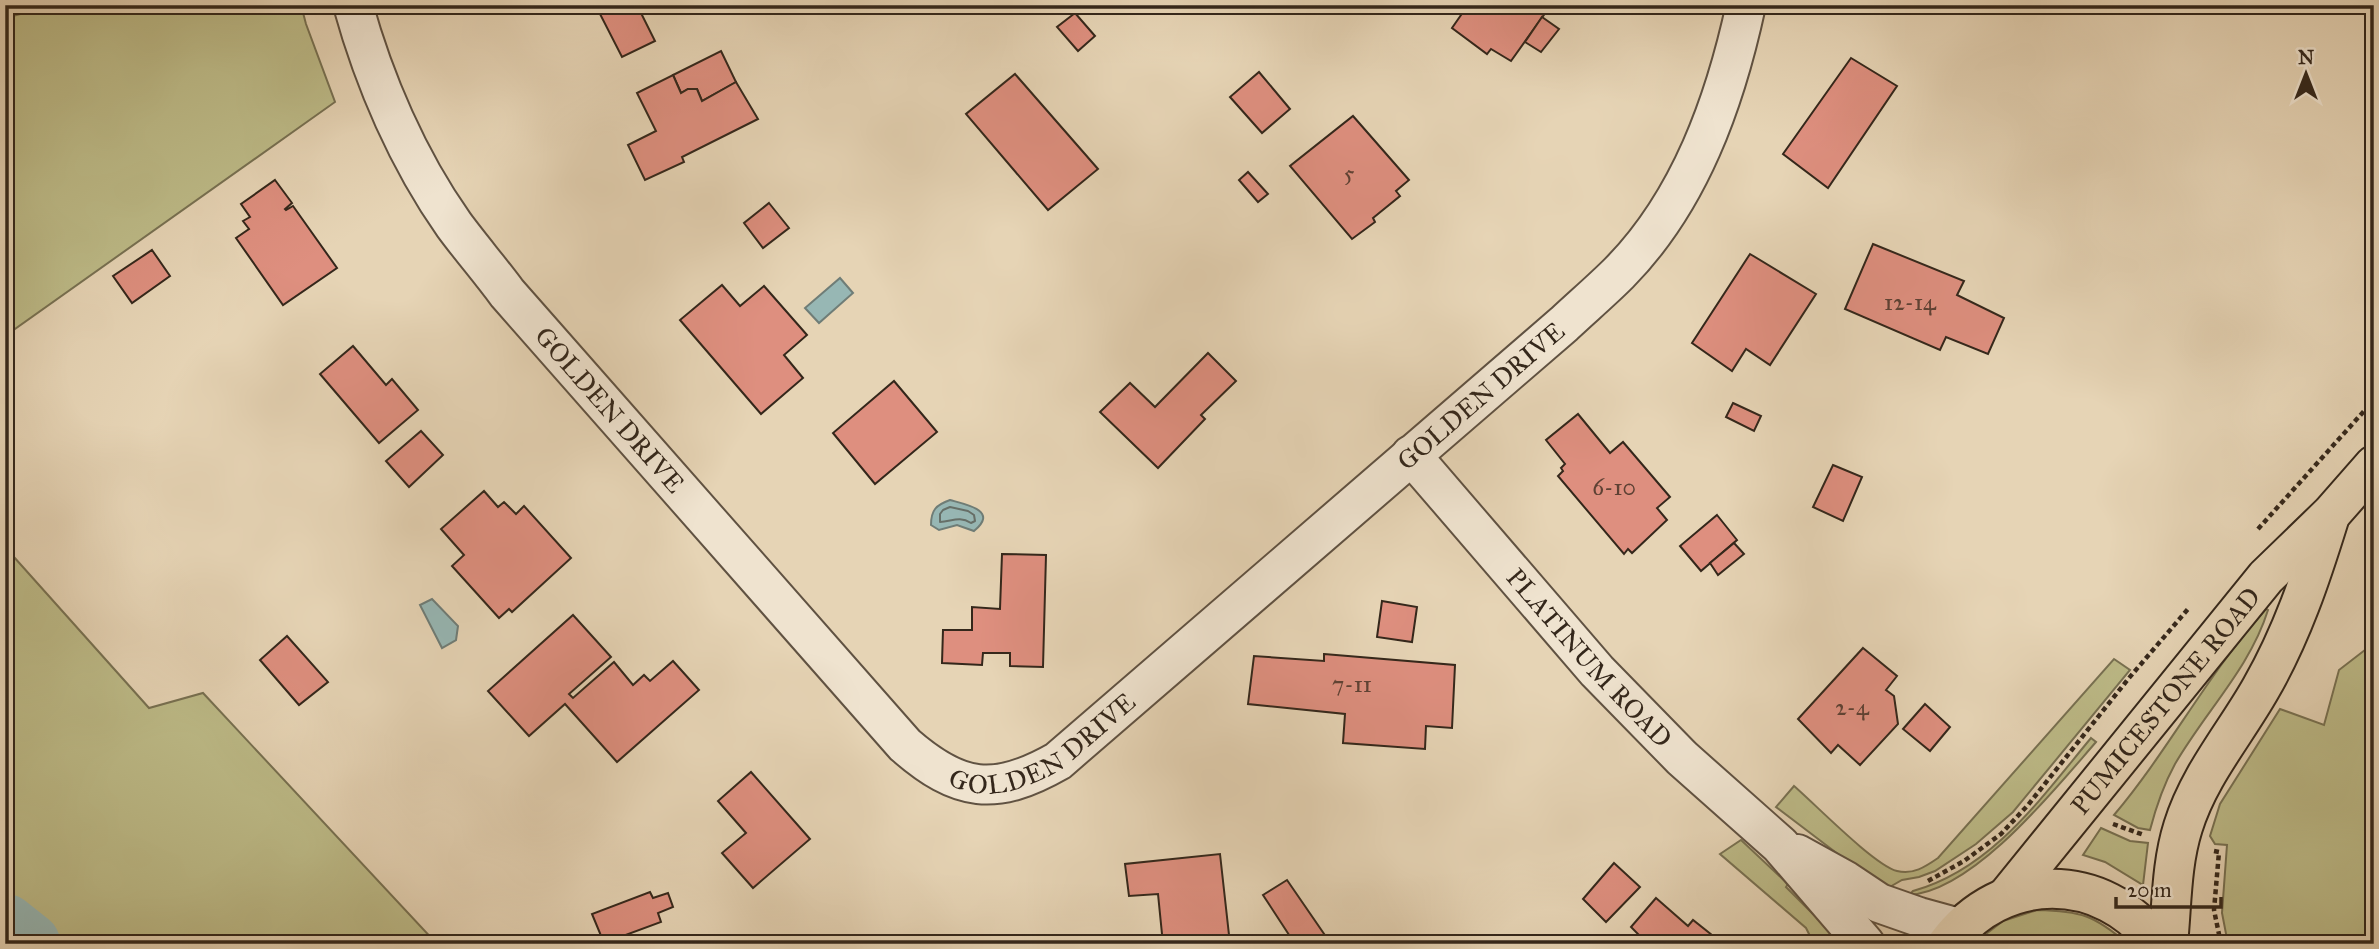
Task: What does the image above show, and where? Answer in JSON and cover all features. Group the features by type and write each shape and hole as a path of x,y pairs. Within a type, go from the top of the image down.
{"main road":[{"name":"PUMICESTONE ROAD","path":"2008,895 2266,578 2331,514 2374,465"},
{"name":"PUMICESTONE ROAD","path":"2168,944 2174,870 2183,828 2195,795 2261,688 2297,616 2331,514"},
{"path":"1953,936 1982,909 2008,895 2044,888 2081,891 2115,905 2144,927 2157,944"}],"street":[{"name":"GOLDEN DRIVE","path":"353,5 363,42 387,101 418,164 453,223 507,293 905,745 932,768 958,780 982,784 1008,784 1032,776 1058,761 1564,324 1620,272 1663,218 1693,167 1719,108 1746,5"},
{"name":"PLATINUM ROAD","path":"1411,455 1597,671 1682,758 1780,845 1865,944"},
{"name":"PLATINUM ROAD","path":"1780,845 1884,905 1953,936"}],"path":[{"path":"2253,534 2374,400"},
{"path":"1884,905 1905,886 1923,883 1965,861 2001,834 2028,805 2129,678 2191,606"}],"shaded area":[{"path":"55,5 301,5 335,102 5,336 5,18"},
{"path":"5,547 149,708 203,693 437,944 5,944"},
{"path":"2266,609 2268,610 2260,631 2239,671 2175,764 2150,830 2138,828 2114,815 2226,659"},
{"path":"2374,643 2374,944 2228,944 2222,913 2227,845 2215,844 2210,836 2220,804 2280,709 2324,725 2339,670"},
{"path":"2114,659 2130,670 2013,812 1976,844 1935,871 1902,880 1888,888 1876,883 1776,807 1794,786 1874,858 1897,871 1919,869 1938,858"},
{"path":"2091,738 2096,742 2059,785 1986,857 1960,876 1934,889 1909,895 1941,881 1991,849 2034,807"},
{"path":"2101,828 2130,841 2148,843 2143,885 2105,862 2083,855"},
{"path":"1741,840 1788,884 1786,887 1840,941 1839,944 1814,944 1806,928 1720,854"},
{"path":"2037,910 2086,917 2106,927 2128,944 1973,944 2003,921"}],"water":[{"path":"840,278 853,293 819,323 805,308"},
{"path":"950,500 971,506 982,513 981,524 974,531 957,525 939,530 931,525 935,509"},
{"path":"432,599 458,626 456,640 442,648 420,605"}],"building":[{"path":"618,5 637,5 655,41 622,57 600,14"},
{"path":"1468,5 1551,5 1511,61 1491,49 1487,54 1452,28"},
{"path":"1075,13 1095,36 1078,51 1057,27"},
{"path":"1542,17 1559,29 1541,52 1525,42"},
{"path":"721,51 736,82 702,101 697,89 688,89 681,93 673,75"},
{"path":"1851,58 1897,86 1828,188 1783,154"},
{"path":"1259,72 1290,109 1262,133 1230,97"},
{"path":"1015,74 1098,169 1048,210 966,114"},
{"path":"673,75 681,93 688,89 697,89 702,101 736,82 758,119 682,157 684,162 645,180 628,145 656,131 637,93"},
{"path":"1353,116 1409,180 1396,191 1400,196 1373,218 1375,222 1352,239 1290,166"},
{"path":"1248,172 1268,194 1258,202 1239,180"},
{"path":"275,180 292,203 285,209 293,206 337,268 283,305 236,238 249,229 243,221 250,217 241,204"},
{"path":"769,203 789,228 763,248 744,223"},
{"path":"1873,244 1964,281 1957,295 2004,318 1988,354 1946,337 1940,350 1845,309"},
{"path":"152,250 170,276 132,303 113,276"},
{"path":"1750,254 1816,294 1770,365 1746,349 1732,371 1692,343"},
{"path":"722,285 740,306 764,286 807,335 784,355 803,378 761,414 680,320"},
{"path":"353,346 386,385 392,379 418,410 379,443 320,374"},
{"path":"1208,353 1236,381 1201,415 1205,419 1158,468 1100,412 1130,383 1155,407"},
{"path":"894,381 937,432 875,484 833,433"},
{"path":"1733,403 1761,416 1754,431 1726,417"},
{"path":"1578,414 1610,453 1623,442 1670,497 1657,508 1667,520 1632,553 1628,549 1624,554 1558,476 1565,464 1546,440"},
{"path":"421,431 443,455 409,487 386,461"},
{"path":"1833,465 1862,477 1843,521 1813,507"},
{"path":"484,491 498,507 504,502 516,514 524,506 571,558 512,612 509,609 499,618 452,566 464,555 441,529"},
{"path":"1717,515 1737,540 1701,571 1680,546"},
{"path":"1734,543 1744,554 1718,575 1710,563"},
{"path":"1002,554 1046,555 1043,667 1010,666 1010,653 983,653 982,665 942,663 943,630 972,630 972,607 1000,609"},
{"path":"1382,601 1417,607 1412,642 1377,637"},
{"path":"573,615 611,657 569,694 573,698 614,662 633,685 644,675 650,681 673,661 699,690 617,762 565,704 529,736 488,691"},
{"path":"287,636 328,682 299,705 260,660"},
{"path":"1863,648 1897,676 1886,690 1894,696 1898,724 1860,765 1838,745 1831,753 1798,719"},
{"path":"1324,654 1455,665 1452,728 1426,726 1425,749 1343,743 1345,714 1248,704 1254,656 1324,661"},
{"path":"1925,704 1950,727 1930,751 1903,729"},
{"path":"751,772 810,839 753,888 722,853 746,833 718,801"},
{"path":"1220,854 1230,944 1163,944 1158,894 1129,896 1125,864"},
{"path":"1614,863 1640,887 1606,922 1583,899"},
{"path":"1287,880 1331,944 1295,944 1263,895"},
{"path":"650,892 653,898 668,893 673,907 658,913 661,922 604,943 592,914"},
{"path":"1656,898 1688,926 1693,920 1722,943 1629,944 1638,934 1631,927"}],"waterway":[{"path":"5,925 29,944"}]}
